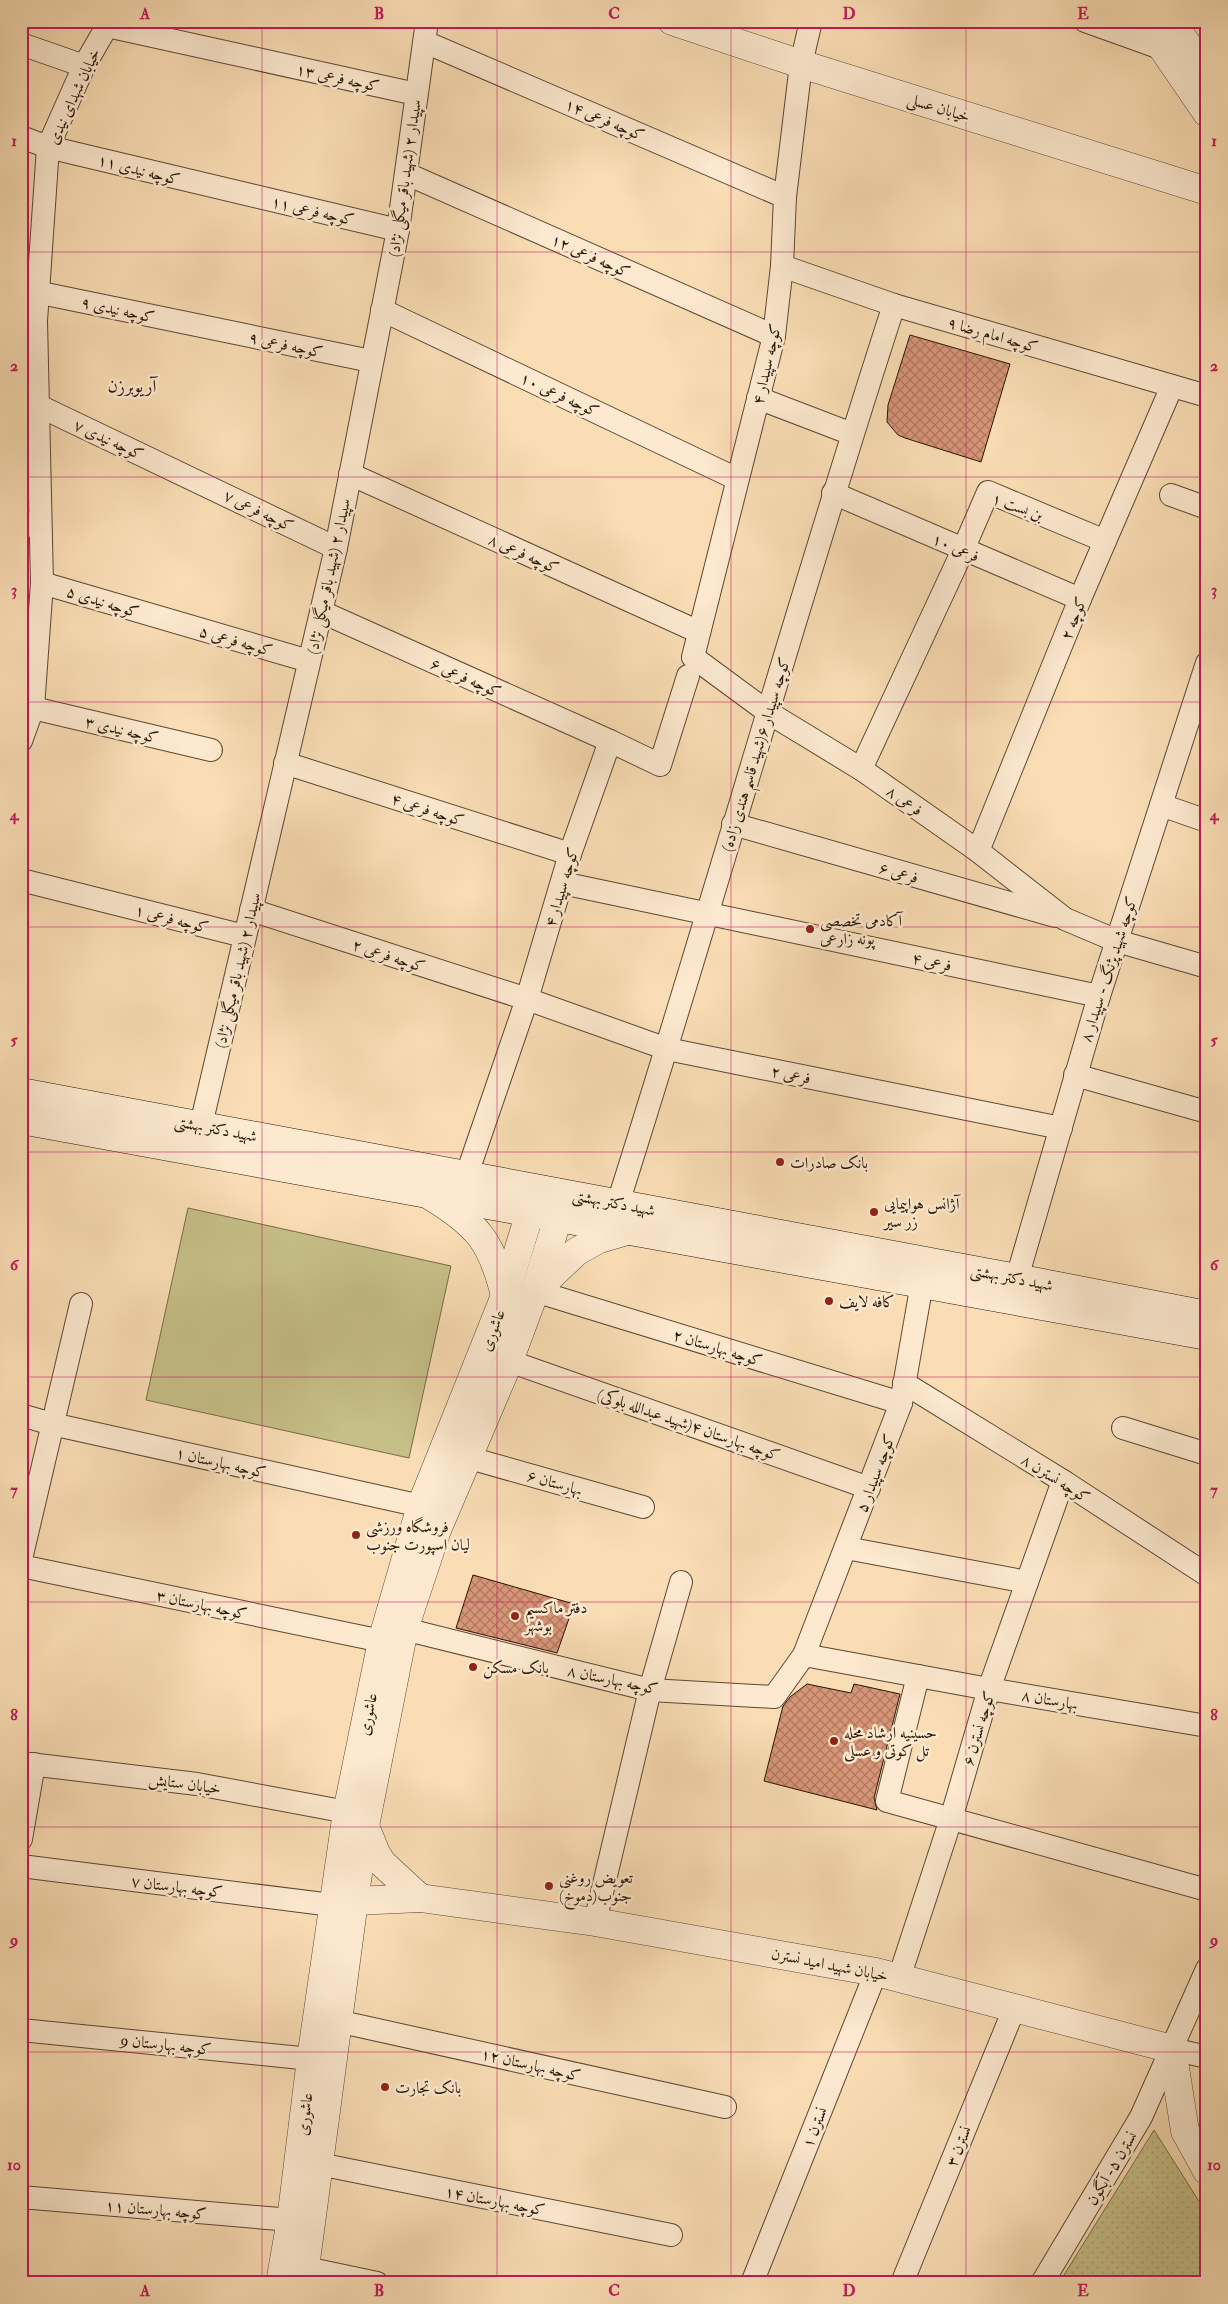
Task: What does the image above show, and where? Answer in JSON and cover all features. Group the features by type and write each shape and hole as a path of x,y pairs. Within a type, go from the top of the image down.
{"street":[{"name":"خیابان عسلی","path":"672,21 801,64 1207,191"},
{"name":"کوچه سپیدار ۴","path":"466,1174 527,999 570,854 610,742 660,765 691,667 774,336 782,266 785,196 801,64 811,21"},
{"path":"1085,21 1163,49"},
{"path":"1144,21 1207,113"},
{"path":"1171,21 1207,73"},
{"name":"کوچه فرعی ۱۳","path":"108,24 416,94"},
{"name":"خیابان شهدای نیدی","path":"21,740 33,708 42,583 31,525 37,405 28,319 36,292 48,147 84,66 108,24"},
{"name":"سپیدار ۲ (شهید باقر میگلی نژاد)","path":"201,1125 336,548 398,230 426,32"},
{"name":"کوچه فرعی ۱۴","path":"426,32 785,196"},
{"path":"21,44 84,66"},
{"name":"کوچه نیدی ۱۱","path":"21,137 48,147 229,190"},
{"name":"کوچه فرعی ۱۲","path":"407,174 774,336"},
{"name":"کوچه فرعی ۱۱","path":"229,190 398,230"},
{"name":"کوچه امام رضا ۹","path":"782,266 894,306 1207,396"},
{"name":"کوچه نیدی ۹","path":"36,292 200,326"},
{"name":"کوچه سپیدار ۶(شهید قاسم هندی زاده)","path":"618,1203 667,1049 733,824 769,713 833,493 894,306"},
{"name":"کوچه فرعی ۱۰","path":"382,310 737,479"},
{"name":"کوچه فرعی ۹","path":"200,326 371,361"},
{"name":"کوچه ۲","path":"978,851 1080,599 1172,386"},
{"path":"758,398 852,434"},
{"name":"کوچه نیدی ۷","path":"37,405 182,473"},
{"name":"کوچه فرعی ۷","path":"182,473 336,548"},
{"name":"کوچه فرعی ۸","path":"350,474 699,632"},
{"name":"بن بست ۱","path":"963,550 988,492 1105,541"},
{"name":"فرعی ۱۰","path":"833,493 1080,599"},
{"path":"1171,495 1207,508"},
{"path":"861,769 963,550"},
{"name":"کوچه نیدی ۵","path":"42,583 163,620"},
{"name":"کوچه فرعی ۶","path":"322,612 610,742"},
{"name":"کوچه فرعی ۵","path":"163,620 309,661"},
{"name":"کوچه شهید پژنگ - سپیدار ۸","path":"1017,1278 1099,996 1207,663"},
{"name":"فرعی ۸","path":"691,667 861,769 978,851 1065,919 1117,941 1207,968"},
{"name":"کوچه نیدی ۳","path":"33,708 211,750"},
{"name":"کوچه فرعی ۴","path":"285,763 570,854"},
{"path":"1161,805 1207,821"},
{"name":"فرعی ۶","path":"733,824 1065,919"},
{"name":"کوچه فرعی ۱","path":"21,880 244,936"},
{"path":"562,883 706,915"},
{"name":"کوچه فرعی ۲","path":"251,910 527,999"},
{"name":"فرعی ۴","path":"706,915 1099,996"},
{"name":"فرعی ۲","path":"527,999 667,1049 1061,1128"},
{"path":"1076,1075 1207,1112"},
{"name":"شهید دکتر بهشتی","path":"21,1092 466,1174 1207,1315"},
{"name":"شهید دکتر بهشتی","path":"21,1120 1207,1336"},
{"path":"509,1312 530,1212 548,1190"},
{"path":"535,1291 558,1218 548,1190"},
{"name":"عاشوری","path":"393,1635 466,1457 509,1360 509,1312 497,1264 484,1240 461,1214 428,1194"},
{"name":"عاشوری","path":"280,2283 291,2220 311,2059 343,1903 356,1819 420,1506 509,1312 535,1291 576,1252 599,1239 630,1230"},
{"name":"کوچه سپیدار ۵","path":"804,1655 869,1488 903,1393 922,1283"},
{"name":"کوچه بهارستان ۲","path":"535,1291 903,1393"},
{"path":"21,1559 81,1304"},
{"name":"کوچه بهارستان ۴(شهید عبدالله بلوکی)","path":"509,1360 869,1488"},
{"name":"کوچه نسترن ۸","path":"903,1393 1063,1481 1207,1575"},
{"name":"کوچه بهارستان ۱","path":"21,1415 52,1424 420,1506"},
{"path":"1123,1428 1207,1454"},
{"name":"بهارستان ۶","path":"466,1457 643,1506"},
{"name":"کوچه نسترن ۶","path":"888,1975 951,1819 989,1689 1063,1481"},
{"path":"846,1548 1027,1582"},
{"name":"کوچه بهارستان ۳","path":"21,1566 393,1635"},
{"path":"595,1922 650,1690 681,1582"},
{"name":"کوچه بهارستان ۸","path":"393,1635 650,1690 774,1697 804,1655"},
{"name":"بهارستان ۸","path":"804,1655 1207,1726"},
{"path":"918,1676 887,1801 1207,1890"},
{"path":"21,1839 28,1764"},
{"name":"خیابان ستایش","path":"28,1764 197,1784 356,1819"},
{"path":"356,1819 382,1863 420,1898"},
{"name":"کوچه بهارستان ۷","path":"21,1866 343,1903"},
{"name":"خیابان شهید امید نسترن","path":"343,1903 420,1898 595,1922 888,1975 1172,2049"},
{"name":"عاشوری","path":"305,2275 337,2021 343,1903"},
{"path":"1207,1969 1172,2049 1185,2131 1207,2171"},
{"name":"نسترن ۱","path":"752,2283 888,1975"},
{"name":"نسترن ۳","path":"902,2283 1014,2009"},
{"name":"کوچه بهارستان ۱۲","path":"337,2021 725,2107"},
{"name":"کوچه بهارستان 9","path":"21,2030 311,2059"},
{"path":"1172,2049 1207,2057"},
{"name":"نسترن ۵- آبگون","path":"1042,2283 1141,2116 1172,2049"},
{"name":"کوچه بهارستان ۱۴","path":"319,2164 671,2235"},
{"name":"کوچه بهارستان ۱۱","path":"21,2197 291,2220"},
{"path":"305,2275 377,2283"}],"shaded area":[{"path":"188,1208 451,1266 409,1458 146,1400"},
{"path":"1154,2130 1207,2214 1207,2283 1059,2283"}],"building":[{"path":"910,335 1010,364 981,462 905,438 898,435 887,422 888,405"},
{"name":"دفتر ماکسیم بوشهر","path":"473,1575 574,1604 557,1653 456,1628"},
{"name":"حسینیه ارشاد محله تل کوتی و عسلی","path":"807,1684 851,1693 854,1684 900,1694 874,1798 877,1810 764,1781 783,1706 790,1697"}],"place":[{"name":"آکادمی تخصصی پونه زارعی","path":"810,929"},
{"name":"بانک صادرات","path":"780,1162"},
{"name":"آژانس هواپیمایی زر سیر","path":"874,1212"},
{"name":"کافه لایف","path":"829,1301"},
{"name":"فروشگاه ورزشی لیان اسپورت جنوب","path":"356,1535"},
{"name":"دفتر ماکسیم بوشهر","path":"515,1616"},
{"name":"بانک مسکن","path":"473,1667"},
{"name":"حسینیه ارشاد محله تل کوتی و عسلی","path":"834,1741"},
{"name":"تعويض روغنی جنوب(دموخ)","path":"549,1886"},
{"name":"بانک تجارت","path":"385,2087"}],"district":[{"name":"آریو‌برزن","path":"132,386"}]}
